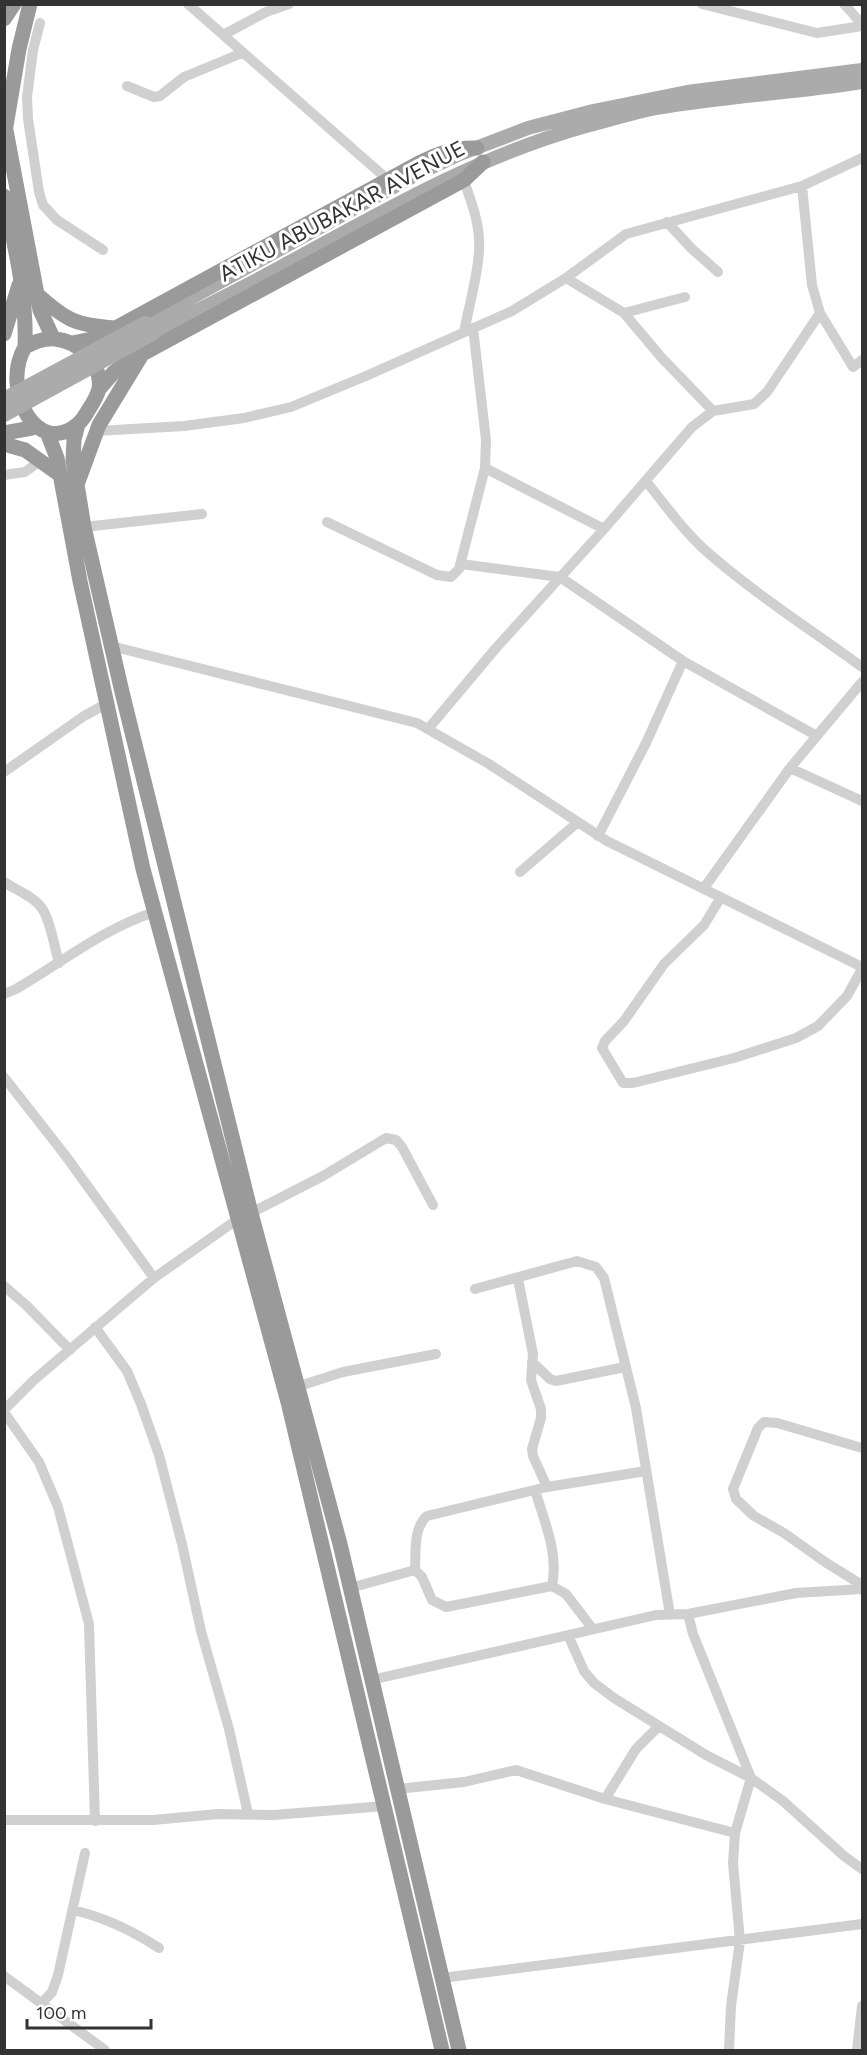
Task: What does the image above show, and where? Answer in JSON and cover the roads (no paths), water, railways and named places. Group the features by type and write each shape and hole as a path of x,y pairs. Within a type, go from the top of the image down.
{"highway":[{"path":"4,19 15,4"},
{"path":"30,4 5,123 43,317 54,338"},
{"path":"72,343 92,339 115,328 387,179 448,150 461,147 480,155 464,180 142,354 114,372 99,389"},
{"path":"4,196 7,226 21,279 25,308 25,347"},
{"path":"4,334 21,279"},
{"path":"38,295 58,313 74,322 88,326 115,328"},
{"path":"245,1216 84,527 72,450 78,424 95,400 99,381 90,358 72,343 54,338 34,342 25,347 12,360 6,375 5,388 9,404 17,417 39,430 53,446 106,704 155,912 245,1216 291,1389 350,1588 459,2050"},
{"path":"77,485 97,431 110,404 142,354"},
{"path":"4,433 39,430 63,431 78,424"},
{"path":"4,444 25,450 60,475"},
{"path":"291,1389 442,2050"}],"main road":[{"name":"ATIKU ABUBAKAR AVENUE","path":"4,399 149,328 254,281 528,128 642,100 687,92 862,70"},
{"name":"ATIKU ABUBAKAR AVENUE","path":"480,155 655,109 862,82"},
{"name":"ATIKU ABUBAKAR AVENUE","path":"4,415 149,328"}],"street":[{"path":"188,4 387,179"},
{"path":"223,35 266,12 290,4"},
{"path":"702,4 817,33 862,25"},
{"path":"844,4 862,25"},
{"path":"40,23 33,50 27,97 28,119 43,205 57,220 103,250"},
{"path":"127,86 154,97 160,96 184,77 242,53"},
{"path":"97,431 184,426 244,418 291,407 512,311 566,278 621,236 802,186 862,158"},
{"path":"327,522 437,575 451,577 461,564 485,468 486,440 469,330 479,239 474,212 464,180"},
{"path":"802,186 812,285 820,313 853,367 862,360"},
{"path":"22,207 43,205"},
{"path":"667,222 718,272"},
{"path":"566,278 624,313 661,357 713,411"},
{"path":"624,313 685,297"},
{"path":"428,729 496,648 604,529 692,427 713,411 754,404 767,392 820,313"},
{"path":"4,476 25,472 40,461"},
{"path":"485,468 604,529"},
{"path":"646,481 684,529 706,551 761,595 862,667"},
{"path":"84,527 202,514"},
{"path":"461,564 560,578 682,661 817,736"},
{"path":"111,646 417,723 498,769 598,836 704,888 862,968 847,996 818,1026 796,1038 734,1058 633,1083 623,1083 602,1048 605,1041 624,1021 664,964 704,925 721,897"},
{"path":"598,836 646,743 682,661"},
{"path":"704,888 790,768 862,682"},
{"path":"4,772 84,716 106,704"},
{"path":"790,768 862,801"},
{"path":"520,873 578,822"},
{"path":"4,882 35,901 42,908 47,918 59,963"},
{"path":"4,994 16,989 100,936 139,917 155,912"},
{"path":"4,1077 65,1155 154,1278"},
{"path":"95,1821 89,1624 58,1507 39,1462 4,1411 34,1380 154,1278 245,1216 323,1176 386,1138 396,1140 402,1147 433,1204"},
{"path":"475,1289 577,1262 596,1267 604,1278 636,1408 670,1614"},
{"path":"518,1279 533,1354 531,1380 541,1409 532,1456 547,1487"},
{"path":"4,1286 70,1350"},
{"path":"95,1327 127,1371 159,1455 201,1631 229,1729 248,1814"},
{"path":"291,1389 343,1372 435,1354"},
{"path":"532,1362 549,1379 556,1380 625,1367"},
{"path":"862,1448 777,1423 764,1422 758,1428 733,1489 736,1499 754,1516 784,1533 862,1587"},
{"path":"592,1628 566,1594 552,1586 446,1607 432,1600 422,1577 415,1570 418,1533 422,1521 427,1516 547,1487 646,1471"},
{"path":"535,1490 553,1552 555,1573 552,1586"},
{"path":"350,1588 415,1570"},
{"path":"371,1680 656,1615 688,1614 796,1593 862,1587"},
{"path":"688,1614 697,1644 751,1778 735,1833 733,1863 740,1941 731,2006 729,2050"},
{"path":"568,1635 584,1671 594,1683 614,1698 706,1755 751,1778 783,1801 844,1856 862,1869"},
{"path":"605,1799 636,1749 659,1726"},
{"path":"397,1789 464,1782 516,1770 605,1799 735,1833"},
{"path":"4,1820 153,1820 218,1814 274,1815 385,1806"},
{"path":"41,2004 52,1992 58,1975 84,1853"},
{"path":"73,1910 89,1914 131,1932 159,1948"},
{"path":"442,1978 862,1924"},
{"path":"4,1976 105,2050"},
{"path":"857,2050 862,2006"}]}
